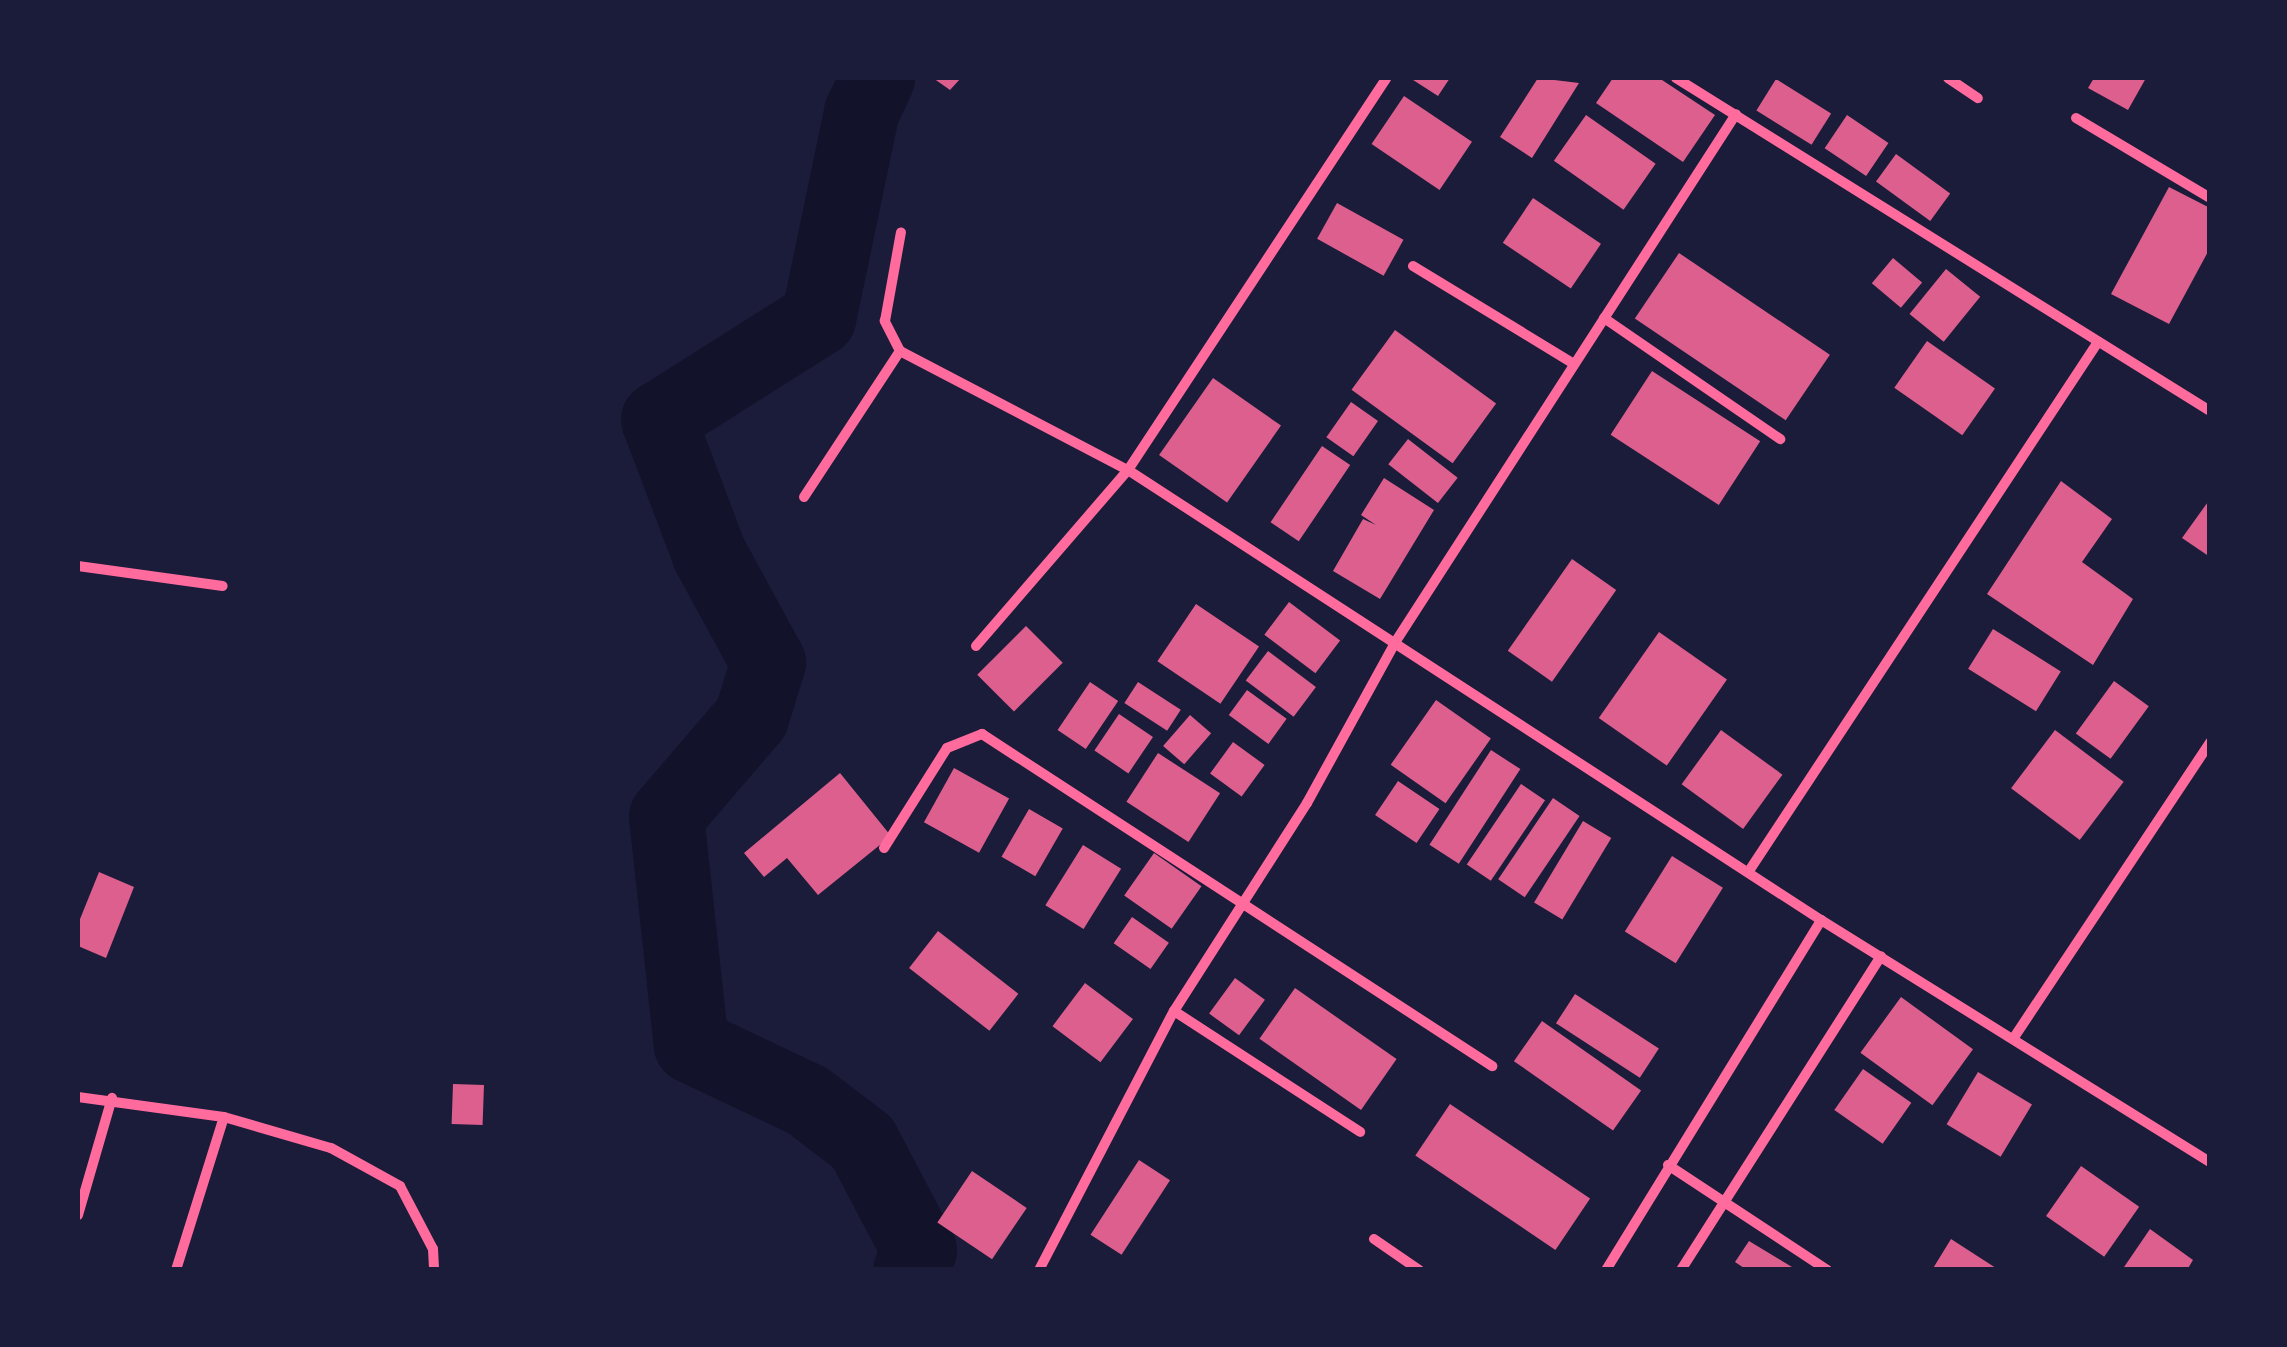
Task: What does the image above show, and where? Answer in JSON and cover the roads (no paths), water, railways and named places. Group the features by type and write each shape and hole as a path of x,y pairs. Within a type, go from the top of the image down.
{"street":[{"path":"976,646 1128,470 1386,78"},
{"path":"1676,78 2210,411"},
{"path":"1948,78 1978,98"},
{"path":"1039,1270 1174,1011 1239,902 1306,803 1396,641 1736,114"},
{"path":"2076,118 2210,198"},
{"path":"901,232 885,320 900,351 1128,470 1821,920 2014,1036 2210,1162"},
{"path":"1413,266 1574,364"},
{"path":"1604,318 1780,438"},
{"path":"1749,871 2098,342"},
{"path":"804,497 900,351"},
{"path":"78,566 223,586"},
{"path":"884,848 947,748 982,734 1492,1066"},
{"path":"2014,1036 2210,742"},
{"path":"1606,1270 1821,920"},
{"path":"1681,1270 1881,956"},
{"path":"1174,1011 1360,1132"},
{"path":"78,1096 224,1116 331,1148 400,1186 433,1249 434,1270"},
{"path":"78,1215 112,1098"},
{"path":"176,1270 224,1116"},
{"path":"1668,1165 1827,1270"},
{"path":"1374,1239 1419,1270"}],"waterway":[{"path":"877,78 861,113 818,318 658,419 709,554 768,662 751,717 666,816 691,1045 807,1100 862,1142 919,1250 910,1270"}]}
